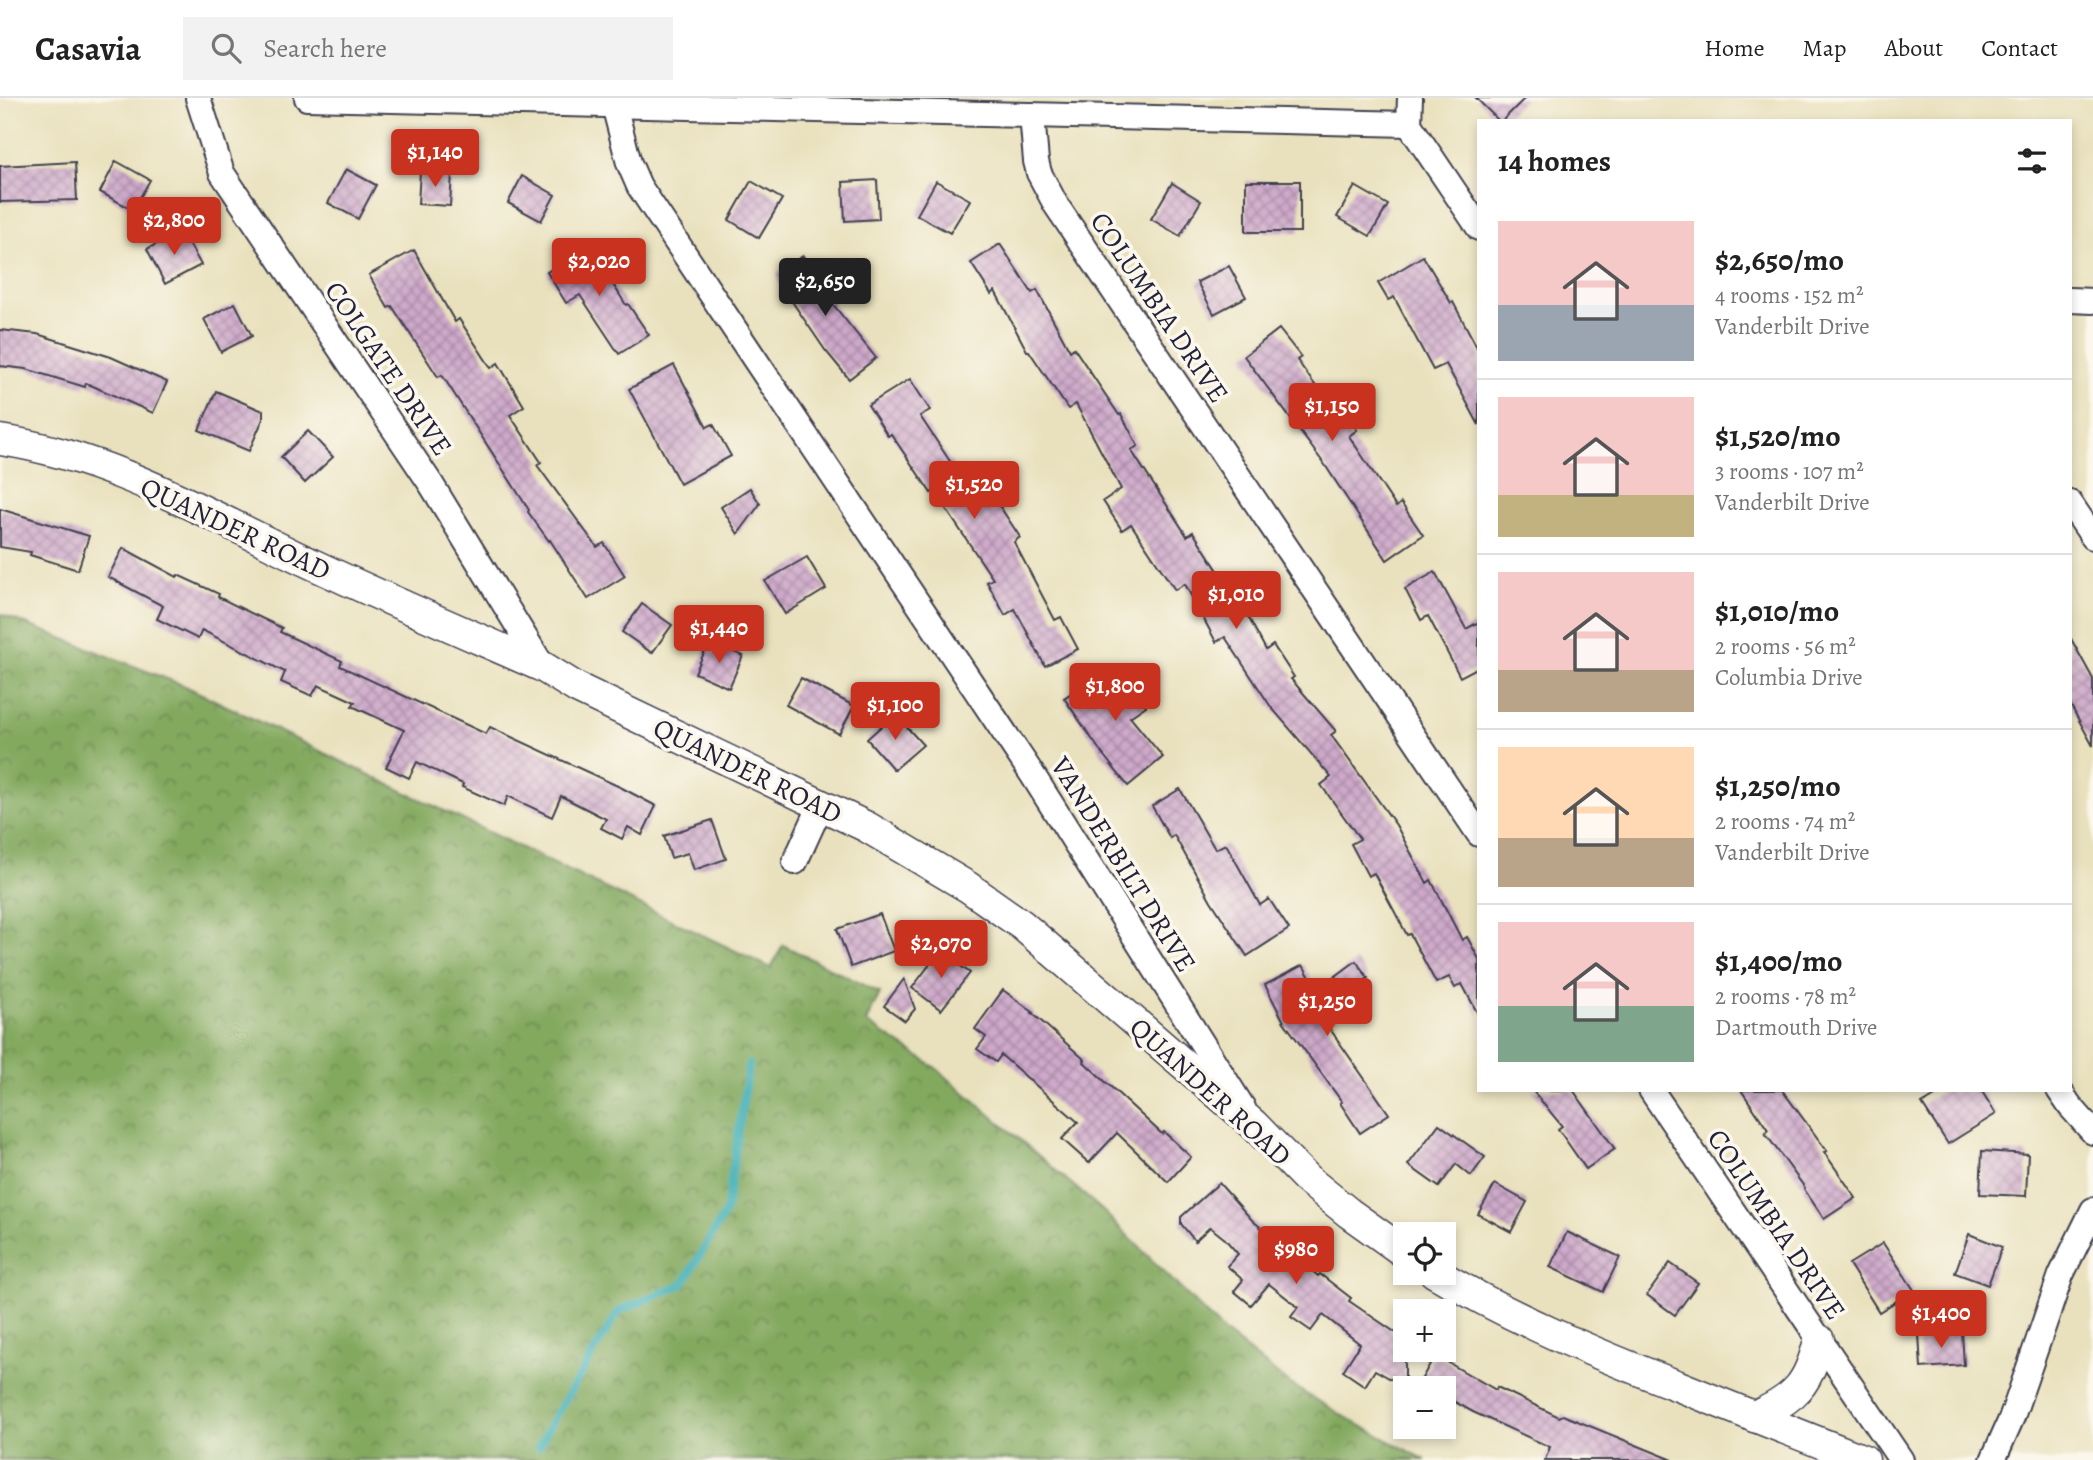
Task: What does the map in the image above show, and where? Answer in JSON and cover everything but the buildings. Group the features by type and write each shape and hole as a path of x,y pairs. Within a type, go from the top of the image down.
{"street":[{"name":"COLGATE DRIVE","path":"198,98 222,173 431,484 543,667"},
{"path":"306,98 1409,124"},
{"path":"1410,98 1409,124 1477,225"},
{"name":"VANDERBILT DRIVE","path":"614,105 629,163 639,186 1032,774 1253,1124"},
{"name":"COLUMBIA DRIVE","path":"1032,115 1039,173 1056,205 1477,831"},
{"path":"2072,300 2093,301"},
{"name":"QUANDER ROAD","path":"0,440 78,460 143,483 293,555 543,667 577,688 867,827 968,887 1022,925 1253,1124 1307,1179 1393,1244"},
{"path":"2072,506 2093,537"},
{"path":"795,862 821,805"},
{"name":"COLUMBIA DRIVE","path":"1652,1092 1901,1460"},
{"path":"2060,1092 2093,1132"},
{"path":"1993,1460 2012,1417 2061,1275 2093,1210"},
{"path":"1456,1285 1528,1324 1609,1359 1864,1460"},
{"path":"1754,1417 1789,1398 1805,1381 1813,1365 1819,1340"}],"green space":[{"path":"0,614 185,686 771,968 783,945 880,993 866,1022 936,1068 1102,1210 1225,1333 1293,1386 1426,1460 0,1460"}],"waterway":[{"path":"539,1447 619,1311 683,1284 726,1211 749,1064"}]}
